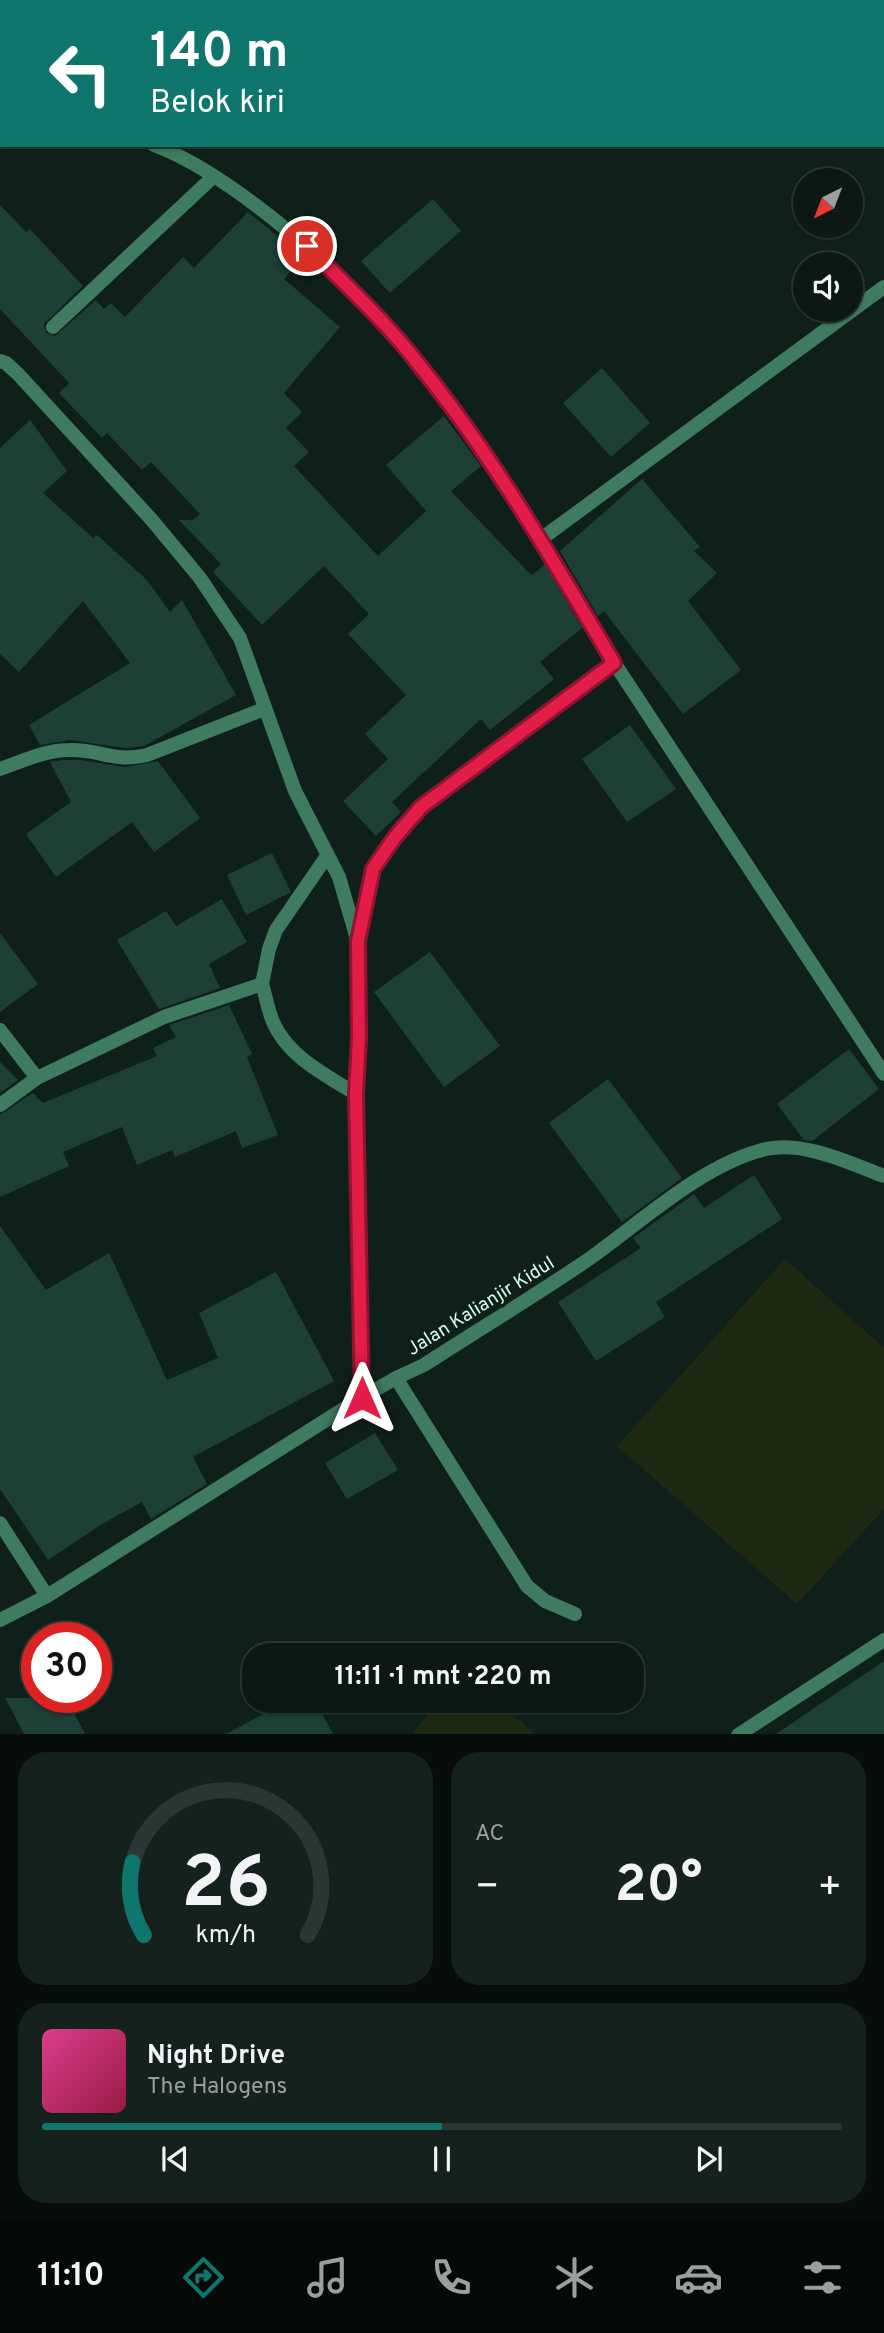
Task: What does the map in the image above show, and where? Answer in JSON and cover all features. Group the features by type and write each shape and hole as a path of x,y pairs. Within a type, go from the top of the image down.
{"street":[{"path":"159,147 174,153 248,199 307,246 370,309 420,365 471,435 541,540 614,663 884,1074"},
{"path":"53,327 213,177"},
{"path":"541,540 884,287"},
{"path":"0,361 18,374 151,519 200,578 240,638 295,791 339,877 358,941"},
{"path":"362,1398 356,1094 359,1039 358,941 373,869 395,837 421,807 614,663"},
{"path":"0,769 49,752 72,749 115,758 147,755 264,709"},
{"path":"327,856 276,930 262,984 273,1023 290,1049 311,1066 356,1094"},
{"path":"0,1105 37,1078 164,1017 262,984"},
{"path":"0,1030 37,1078"},
{"name":"Jalan Kalianjir Kidul","path":"0,1620 47,1596 362,1398 424,1365 562,1276 698,1179 726,1164 767,1149 802,1149 836,1158 884,1177"},
{"path":"396,1378 527,1586 545,1601 575,1614"},
{"path":"0,1523 47,1596"},
{"path":"737,1734 884,1640"}],"green space":[{"path":"785,1259 884,1348 884,1509 797,1604 617,1446"},
{"path":"430,1713 511,1713 535,1734 412,1734"}],"building":[{"path":"433,199 461,231 390,293 361,261"},
{"path":"0,205 26,232 30,229 83,286 44,324 46,333 55,336 96,300 104,309 111,303 125,317 183,257 194,268 248,212 304,258 284,279 340,327 284,393 302,412 286,428 309,452 294,466 378,556 426,511 386,465 444,416 481,466 451,491 529,573 532,575 545,564 582,628 540,662 554,679 490,730 481,719 392,802 401,812 376,836 343,801 388,759 365,734 406,695 348,634 369,614 324,566 262,625 213,572 221,564 179,520 193,520 200,514 151,462 142,470 107,433 102,438 59,393 69,383 0,309"},
{"path":"602,368 650,423 611,457 563,403"},
{"path":"30,420 67,471 43,493 93,538 97,535 147,580 170,612 182,600 236,695 144,746 125,748 70,740 40,745 29,725 130,663 83,601 19,672 0,654 0,448"},
{"path":"642,479 700,547 694,551 717,573 688,601 741,670 683,714 604,611 598,616 560,551"},
{"path":"630,725 676,789 627,822 582,759"},
{"path":"62,760 125,767 158,761 200,818 154,852 132,822 56,877 26,834 71,802 50,762"},
{"path":"272,853 291,892 246,915 227,875"},
{"path":"222,899 247,942 209,964 220,988 159,1009 117,940 166,911 176,926"},
{"path":"0,933 38,984 0,1012"},
{"path":"430,952 500,1046 444,1087 374,992"},
{"path":"229,1005 252,1054 247,1057 278,1135 242,1148 236,1131 175,1157 172,1150 137,1165 122,1127 63,1152 69,1166 0,1197 0,1115 33,1093 43,1103 157,1056 153,1048 176,1037 169,1025"},
{"path":"849,1049 879,1089 812,1141 804,1140 777,1104"},
{"path":"0,1062 18,1080 0,1093"},
{"path":"608,1079 682,1178 622,1222 549,1123"},
{"path":"754,1175 782,1219 656,1302 665,1317 596,1361 558,1302 641,1248 633,1238 694,1194 704,1208"},
{"path":"0,1226 46,1290 109,1253 167,1380 218,1358 199,1313 276,1272 334,1381 193,1457 207,1484 151,1519 142,1502 102,1524 48,1560 0,1489"},
{"path":"375,1433 398,1470 347,1499 325,1463"},
{"path":"884,1661 884,1734 776,1734"},
{"path":"5,1698 21,1698 21,1713 74,1713 85,1734 24,1734"},
{"path":"265,1713 322,1713 333,1734 226,1734"}],"route":[{"path":"307,246 370,309 420,365 471,435 541,540 614,663 421,807 395,837 373,869 358,941 359,1039 356,1094 362,1398"}]}
